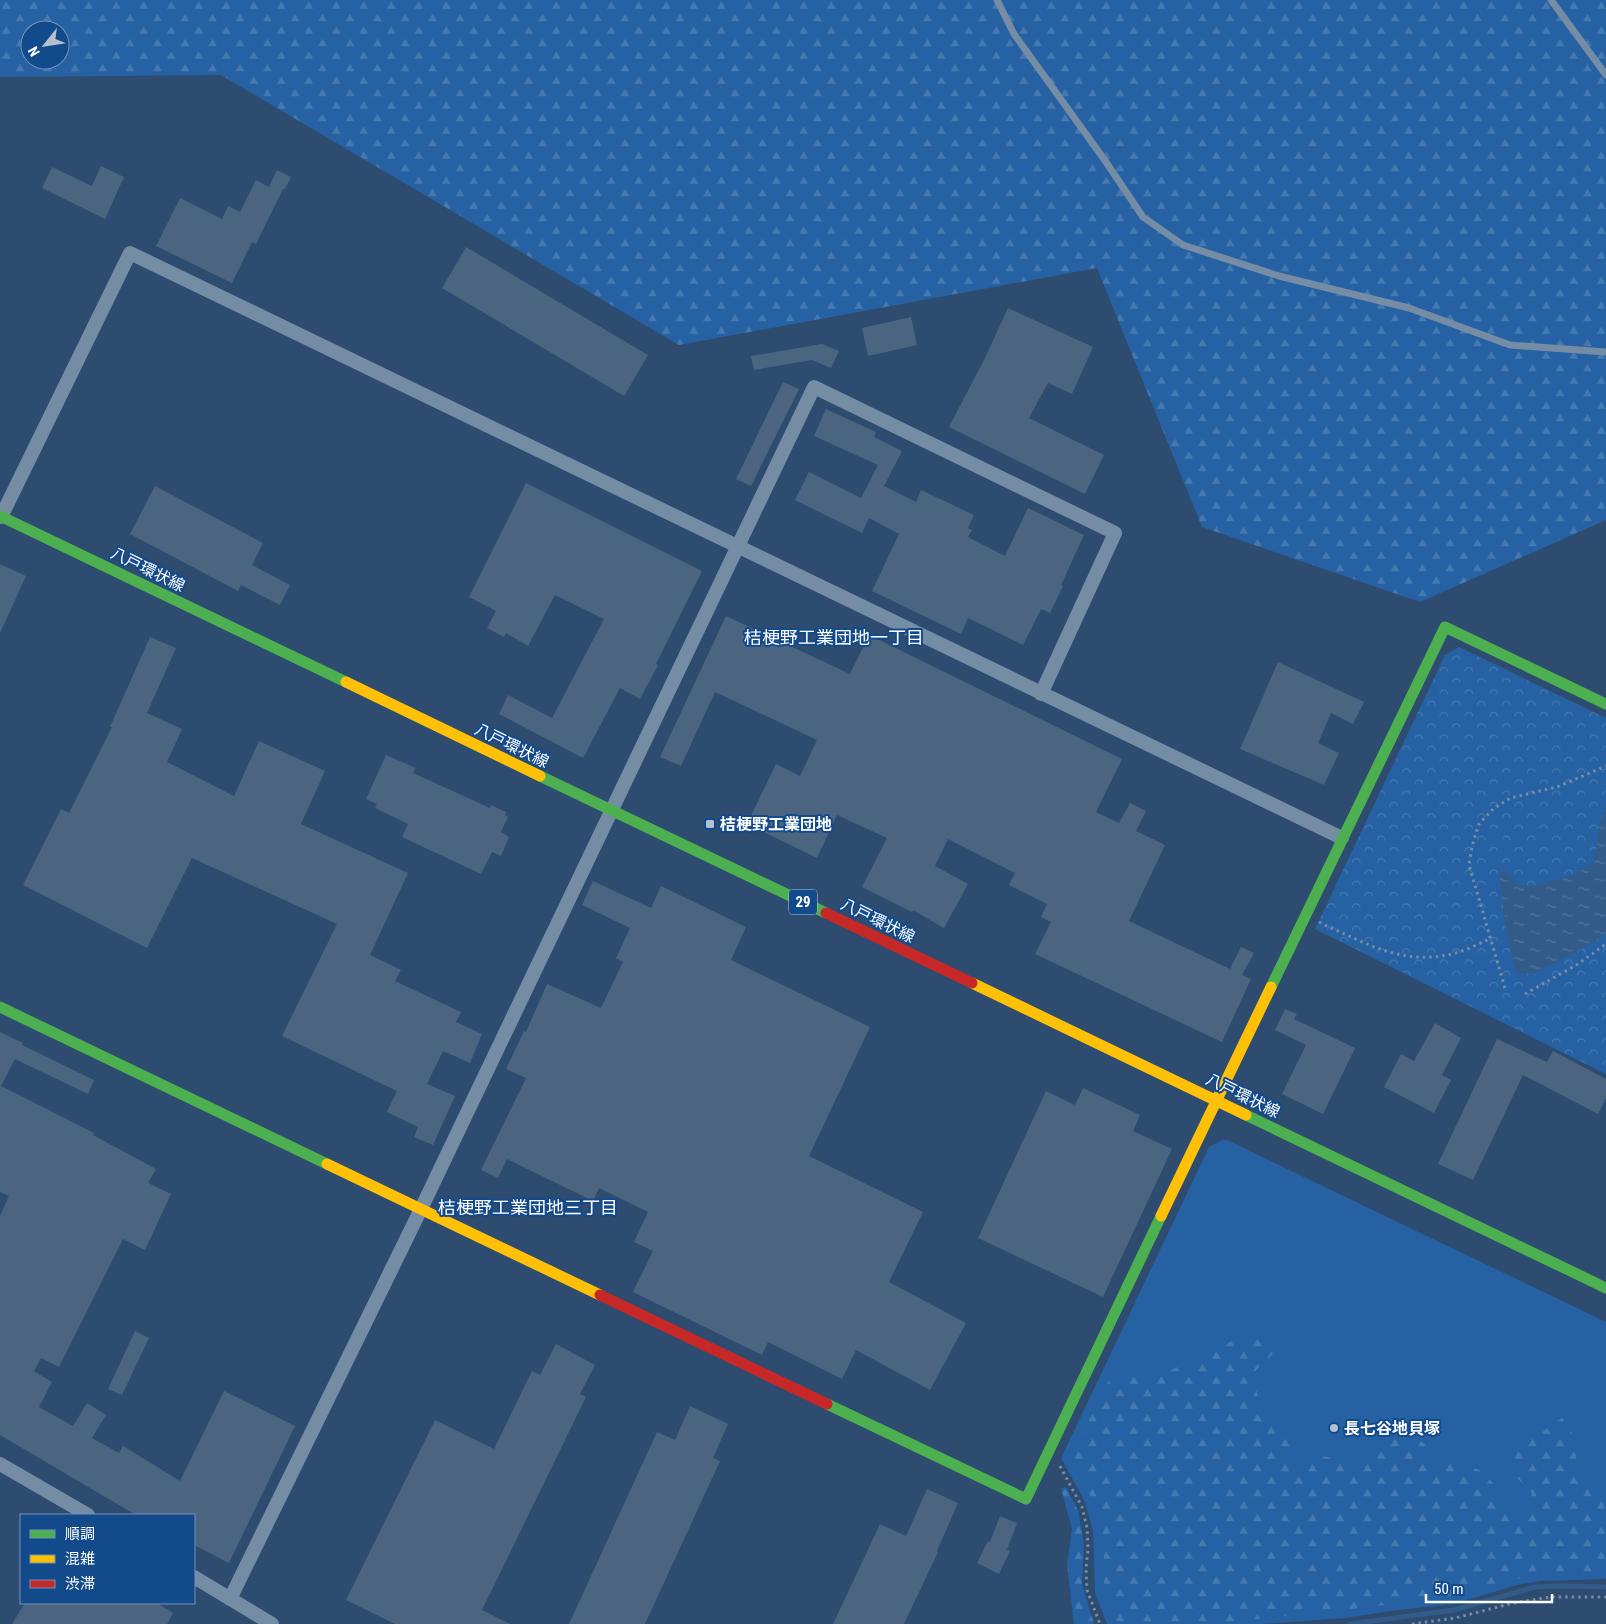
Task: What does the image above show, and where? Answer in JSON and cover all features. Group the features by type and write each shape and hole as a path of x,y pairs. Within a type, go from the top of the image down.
{"street":[{"path":"1,517 130,253 1342,838"},
{"path":"230,1599 421,1209 814,387 1115,533 1041,694"},
{"name":"八戸環状線","path":"1,517 1606,1288"},
{"path":"0,1007 1026,1499 1342,838 1446,627 1606,704"},
{"path":"0,1464 86,1514"},
{"path":"195,1579 272,1624"}],"lane":[{"path":"996,0 1014,34 1143,217 1183,245 1279,276 1409,308 1510,346 1606,352"},
{"path":"1551,0 1606,75"}],"path":[{"path":"1505,988 1469,865 1472,846 1479,824 1493,809 1510,798 1557,787 1606,766"},
{"path":"1306,914 1362,942 1392,954 1409,957 1452,954 1491,938"},
{"path":"1525,994 1578,964 1606,944"},
{"path":"1047,1455 1055,1459 1082,1507 1087,1528 1087,1590 1100,1624"},
{"path":"1412,1624 1455,1618 1513,1603 1551,1596 1606,1597"}],"green space":[{"path":"0,0 1606,0 1606,520 1420,602 1202,527 1097,268 679,345 221,75 0,77"},
{"path":"1459,647 1606,718 1606,1074 1315,929 1445,655"},
{"path":"1222,1140 1227,1140 1606,1322 1606,1579 1541,1581 1517,1585 1454,1604 1346,1618 1263,1624 1107,1624 1095,1593 1093,1531 1085,1502 1061,1458 1209,1147"},
{"path":"1263,1330 1275,1352 1252,1374 1260,1403 1292,1445 1296,1462 1318,1456 1340,1458 1361,1466 1374,1459 1383,1437 1395,1424 1425,1444 1435,1476 1454,1459 1479,1470 1494,1484 1503,1506 1523,1515 1532,1494 1511,1471 1508,1447 1536,1436 1566,1415 1575,1444 1578,1477 1598,1485 1606,1492 1606,1571 1539,1573 1443,1598 1344,1610 1210,1624 1118,1624 1104,1583 1104,1540 1097,1509 1070,1457 1110,1378 1149,1377 1204,1358 1241,1335"},
{"path":"1066,1487 1078,1510 1084,1545 1082,1584 1094,1624 1074,1624 1067,1564 1072,1529 1061,1488"}],"water":[{"path":"1606,806 1606,933 1596,941 1534,974 1515,971 1505,922 1499,872 1506,872 1515,883 1532,887 1574,875 1593,862 1599,827"}],"building":[{"path":"101,166 124,177 105,219 42,188 52,167 92,186"},
{"path":"277,170 291,177 285,189 283,189 256,244 252,242 232,283 156,246 180,198 222,219 228,206 240,212 256,180 269,187"},
{"path":"466,247 648,355 624,396 442,288"},
{"path":"1008,308 1093,347 1072,394 1048,383 1029,418 1104,455 1085,494 949,427 985,358"},
{"path":"911,317 917,345 868,356 862,328"},
{"path":"822,344 839,351 831,368 812,360 754,370 751,356"},
{"path":"783,382 799,389 751,486 736,479"},
{"path":"826,409 876,432 874,437 902,451 884,486 916,502 921,490 974,515 968,528 972,530 968,537 1005,556 1028,508 1084,535 1050,613 1041,609 1023,645 968,618 961,634 872,591 899,534 869,518 862,533 795,500 809,472 861,498 878,465 814,436"},
{"path":"526,483 702,571 640,699 620,688 583,758 499,714 508,695 552,718 604,619 555,595 528,646 506,633 504,637 487,628 496,611 469,597"},
{"path":"155,486 263,543 252,565 290,585 280,605 241,585 238,591 130,534"},
{"path":"0,564 26,576 0,633"},
{"path":"726,616 850,674 869,635 1122,759 1096,812 1119,823 1130,803 1146,811 1136,831 1165,845 1129,921 1230,969 1241,947 1254,953 1242,975 1251,979 1222,1042 1035,954 1051,922 1041,917 1047,904 1009,885 1015,873 948,839 935,866 968,884 944,928 913,910 912,912 862,887 887,838 837,815 817,858 747,824 776,764 800,776 817,740 715,692 681,766 660,757"},
{"path":"150,637 176,648 147,713 182,729 167,762 234,796 259,741 325,771 301,824 408,873 370,955 401,970 395,981 461,1012 456,1022 482,1034 470,1063 443,1051 427,1084 455,1096 433,1145 414,1137 418,1127 387,1112 397,1091 282,1036 337,924 192,858 147,948 23,885 61,809 69,813 112,727 110,727"},
{"path":"1278,662 1364,702 1353,724 1331,713 1318,743 1339,753 1324,785 1240,749"},
{"path":"386,755 416,768 413,773 490,808 491,805 506,812 505,815 508,817 501,832 509,837 501,856 492,852 481,874 402,837 408,824 375,808 377,804 366,799"},
{"path":"593,881 651,908 661,886 746,927 731,960 870,1027 809,1156 923,1212 889,1282 966,1323 930,1390 856,1350 842,1379 768,1342 762,1355 633,1292 653,1251 634,1242 648,1212 599,1188 593,1201 507,1159 498,1178 481,1170 526,1078 506,1069 524,1031 526,1032 547,984 601,1008 623,962 616,958 630,928 582,905"},
{"path":"1285,1009 1297,1014 1294,1019 1355,1048 1323,1114 1282,1094 1306,1045 1275,1030"},
{"path":"1435,1023 1461,1038 1442,1075 1451,1080 1434,1113 1384,1087 1401,1054 1414,1061"},
{"path":"0,1032 23,1043 22,1045 94,1080 88,1094 15,1059 1,1086 94,1133 93,1135 156,1169 148,1183 171,1194 145,1250 123,1239 59,1367 41,1358 34,1371 52,1382 39,1407 73,1426 87,1403 106,1415 92,1438 119,1453 123,1446 180,1481 224,1391 295,1426 229,1563 195,1546 195,1514 134,1514 0,1435 0,1216 9,1196 0,1192"},
{"path":"1497,1039 1547,1062 1553,1051 1606,1079 1606,1098 1598,1114 1523,1075 1473,1180 1438,1164"},
{"path":"1083,1088 1140,1115 1133,1131 1172,1149 1103,1297 978,1238 1046,1091 1075,1105"},
{"path":"135,1331 149,1338 122,1395 108,1389"},
{"path":"556,1344 595,1365 580,1394 586,1397 482,1610 510,1624 395,1624 346,1600 435,1420 494,1449 532,1371 540,1375"},
{"path":"690,1406 728,1424 713,1458 720,1461 645,1624 569,1624 657,1432 675,1440"},
{"path":"927,1489 958,1503 938,1552 904,1624 833,1624 880,1524 906,1536"},
{"path":"1000,1516 1017,1523 1007,1550 1010,1551 999,1574 977,1563 988,1541 990,1542"},
{"path":"24,1604 159,1604 173,1613 167,1624 12,1624"}],"waterway":[{"path":"1350,1624 1454,1610 1535,1587 1606,1587"}],"traffic: fast":[{"path":"0,516 346,682"},
{"path":"1271,987 1445,627 1606,704"},
{"path":"540,776 826,913"},
{"path":"0,1007 327,1164"},
{"path":"1246,1115 1606,1288"},
{"path":"827,1404 1026,1499 1161,1216"}],"traffic: slow":[{"path":"346,682 540,776"},
{"path":"972,983 1246,1115"},
{"path":"1161,1216 1271,987"},
{"path":"327,1164 600,1295"}],"traffic: jam":[{"path":"826,913 972,983"},
{"path":"600,1295 827,1404"}],"place":[{"name":"桔梗野工業団地","path":"710,824"},
{"name":"長七谷地貝塚","path":"1334,1428"}],"district":[{"name":"桔梗野工業団地一丁目","path":"834,638"},
{"name":"桔梗野工業団地三丁目","path":"528,1208"}]}
